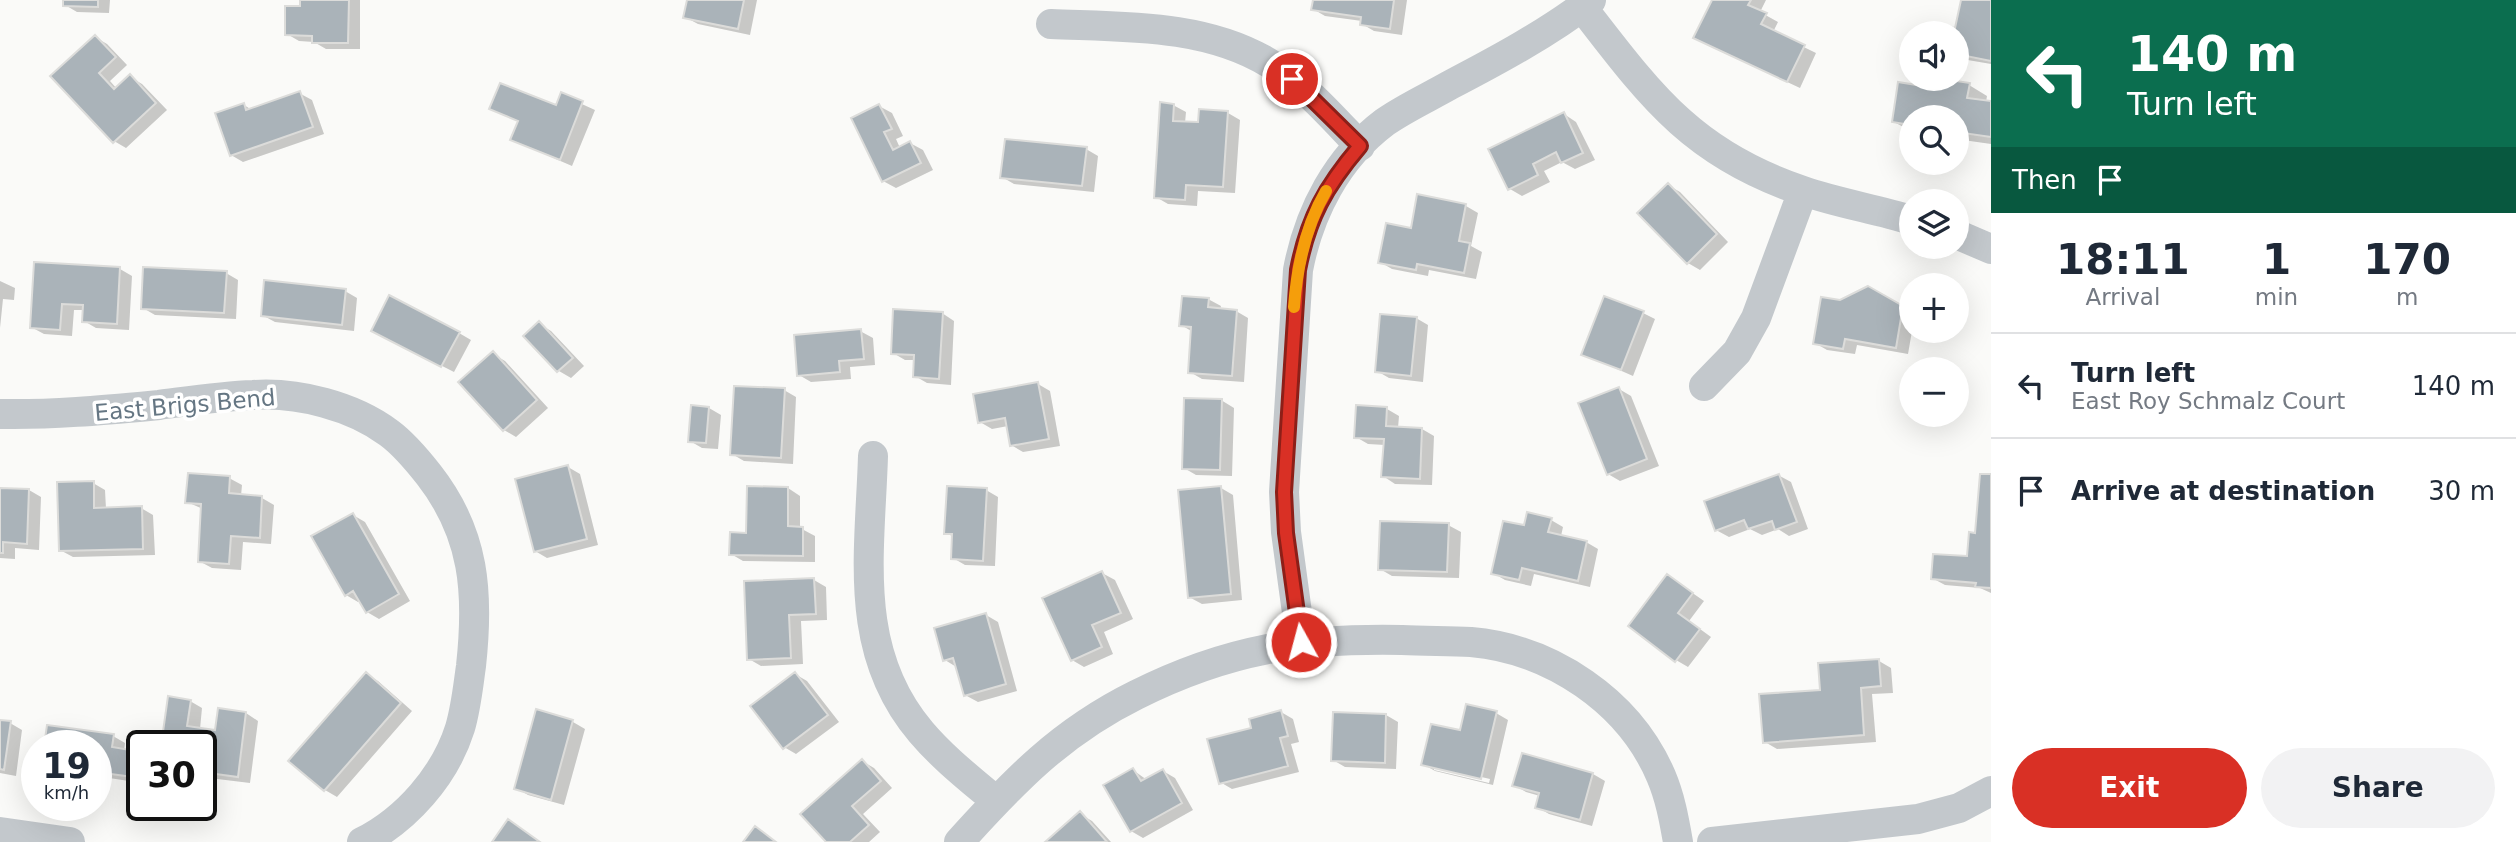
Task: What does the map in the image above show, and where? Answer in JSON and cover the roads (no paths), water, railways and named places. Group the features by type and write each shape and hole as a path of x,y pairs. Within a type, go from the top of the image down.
{"street":[{"path":"1301,642 1286,533 1284,492 1296,290 1304,240 1316,207 1335,175 1385,122 1499,59 1587,3 1639,80 1688,131 1741,165 1803,191 1899,217"},
{"path":"1051,24 1185,33 1243,50 1292,79 1360,146"},
{"path":"1704,386 1737,352 1756,318 1803,191"},
{"path":"1969,240 1991,250"},
{"name":"East Brigs Bend","path":"0,414 79,413 255,394 286,396 318,402 358,415 390,433 419,463 443,492 462,527 471,564 474,641 467,695 460,729 450,752 429,786 405,812 377,835 362,842"},
{"path":"873,456 869,595 872,625 881,661 903,707 921,732 996,802"},
{"path":"959,842 1022,774 1054,747 1086,724 1135,696 1180,674 1231,657 1301,642 1351,639 1472,643 1531,656 1564,670 1606,700 1628,723 1647,749 1671,803 1678,842"},
{"path":"1712,842 1918,819 1959,807 1991,791"},
{"path":"0,832 70,842"}]}
